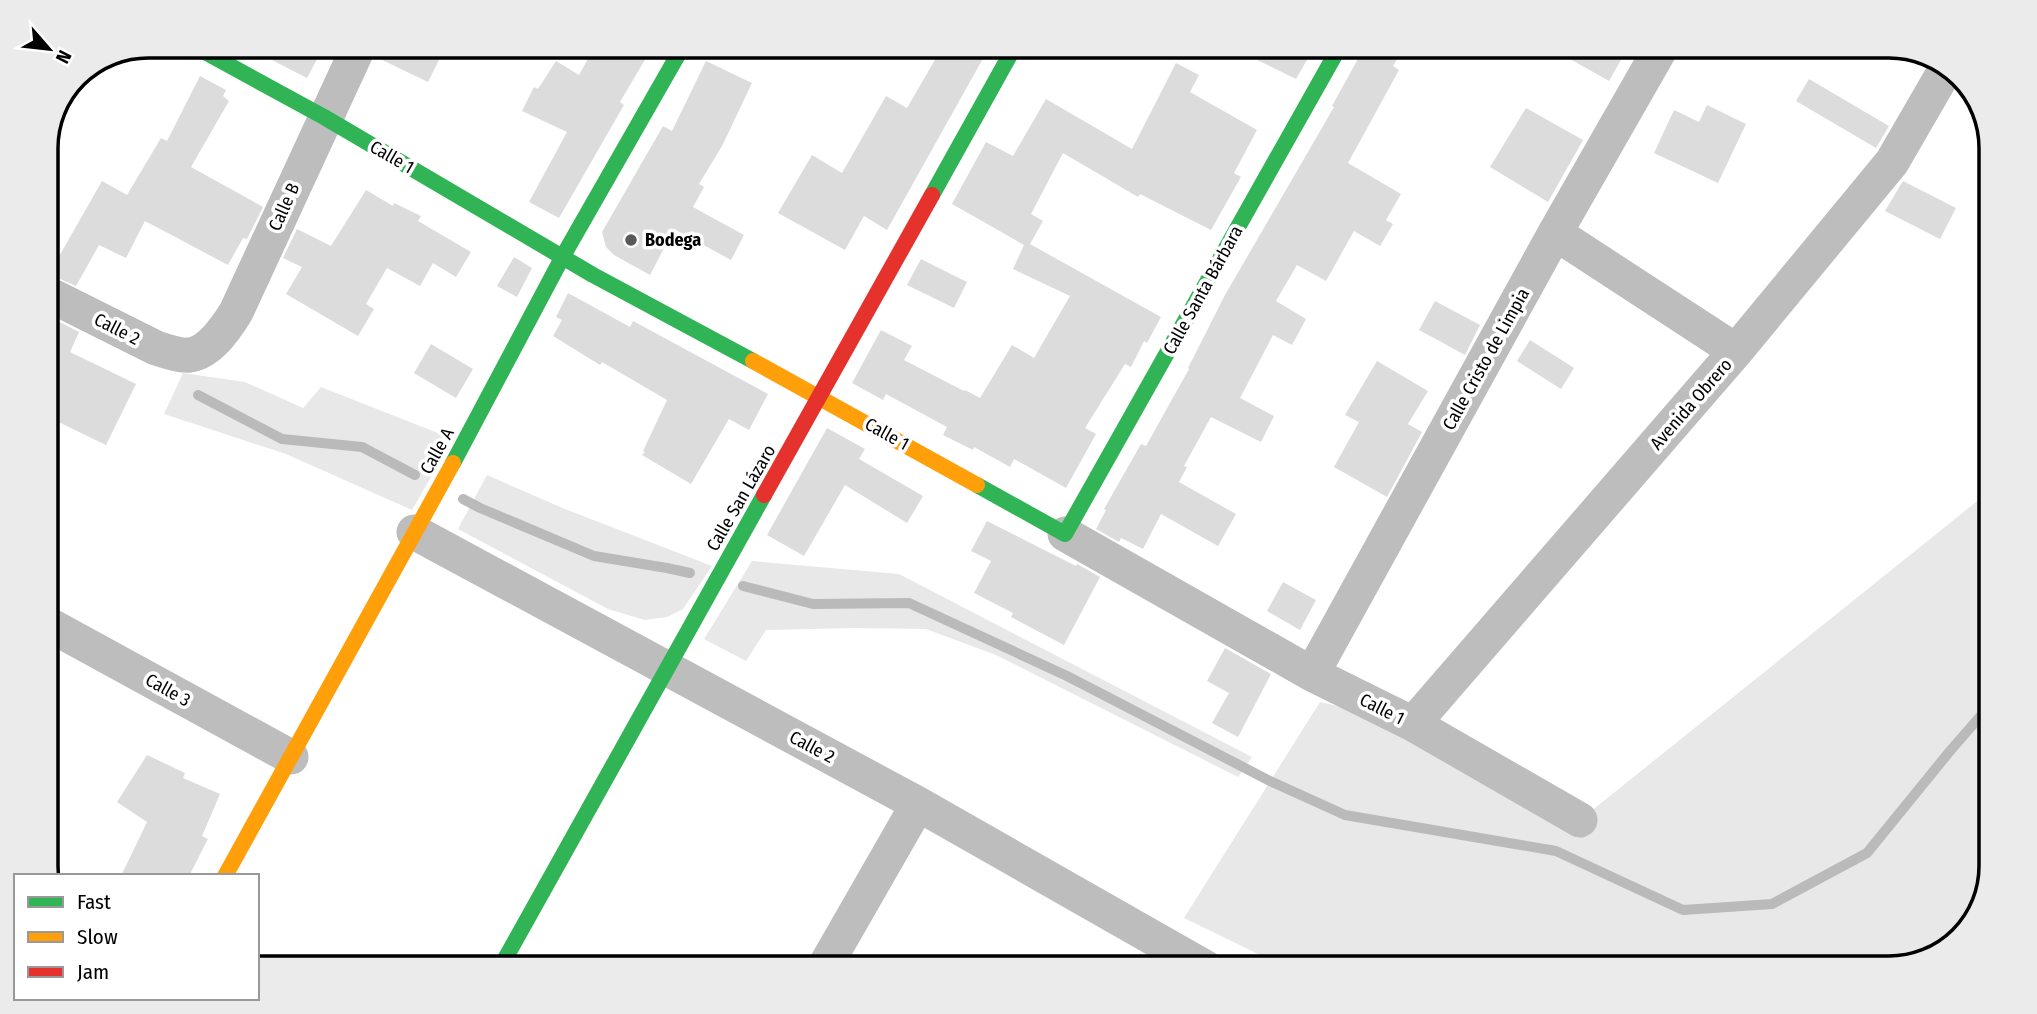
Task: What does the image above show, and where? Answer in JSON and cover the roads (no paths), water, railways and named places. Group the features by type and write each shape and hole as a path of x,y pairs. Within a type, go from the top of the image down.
{"street":[{"name":"Calle 1","path":"216,58 324,117 593,275 820,397 1312,674 1413,724 1580,820"},
{"name":"Calle B","path":"191,355 213,343 236,312 353,58"},
{"name":"Calle A","path":"226,874 476,421 563,256 676,58"},
{"name":"Calle San Lázaro","path":"507,956 1008,58"},
{"name":"Calle Santa Bárbara","path":"1065,534 1333,58"},
{"name":"Calle Cristo de Limpia","path":"1312,674 1555,233 1655,58"},
{"name":"Avenida Obrero","path":"1413,724 1736,351 1892,162 1942,75"},
{"path":"1555,233 1736,351"},
{"name":"Calle 2","path":"58,299 156,348 191,355"},
{"name":"Calle 2","path":"414,532 918,804 1153,955"},
{"name":"Calle 3","path":"58,630 291,757"},
{"path":"831,956 918,804"}],"waterway":[{"path":"198,395 282,439 362,447 415,475"},
{"path":"463,499 594,556 690,573"},
{"path":"743,586 813,604 909,603 1067,676 1270,781 1345,815 1556,851 1683,910 1772,904 1867,853 1979,718"}],"place":[{"name":"Bodega","path":"631,240"}]}
